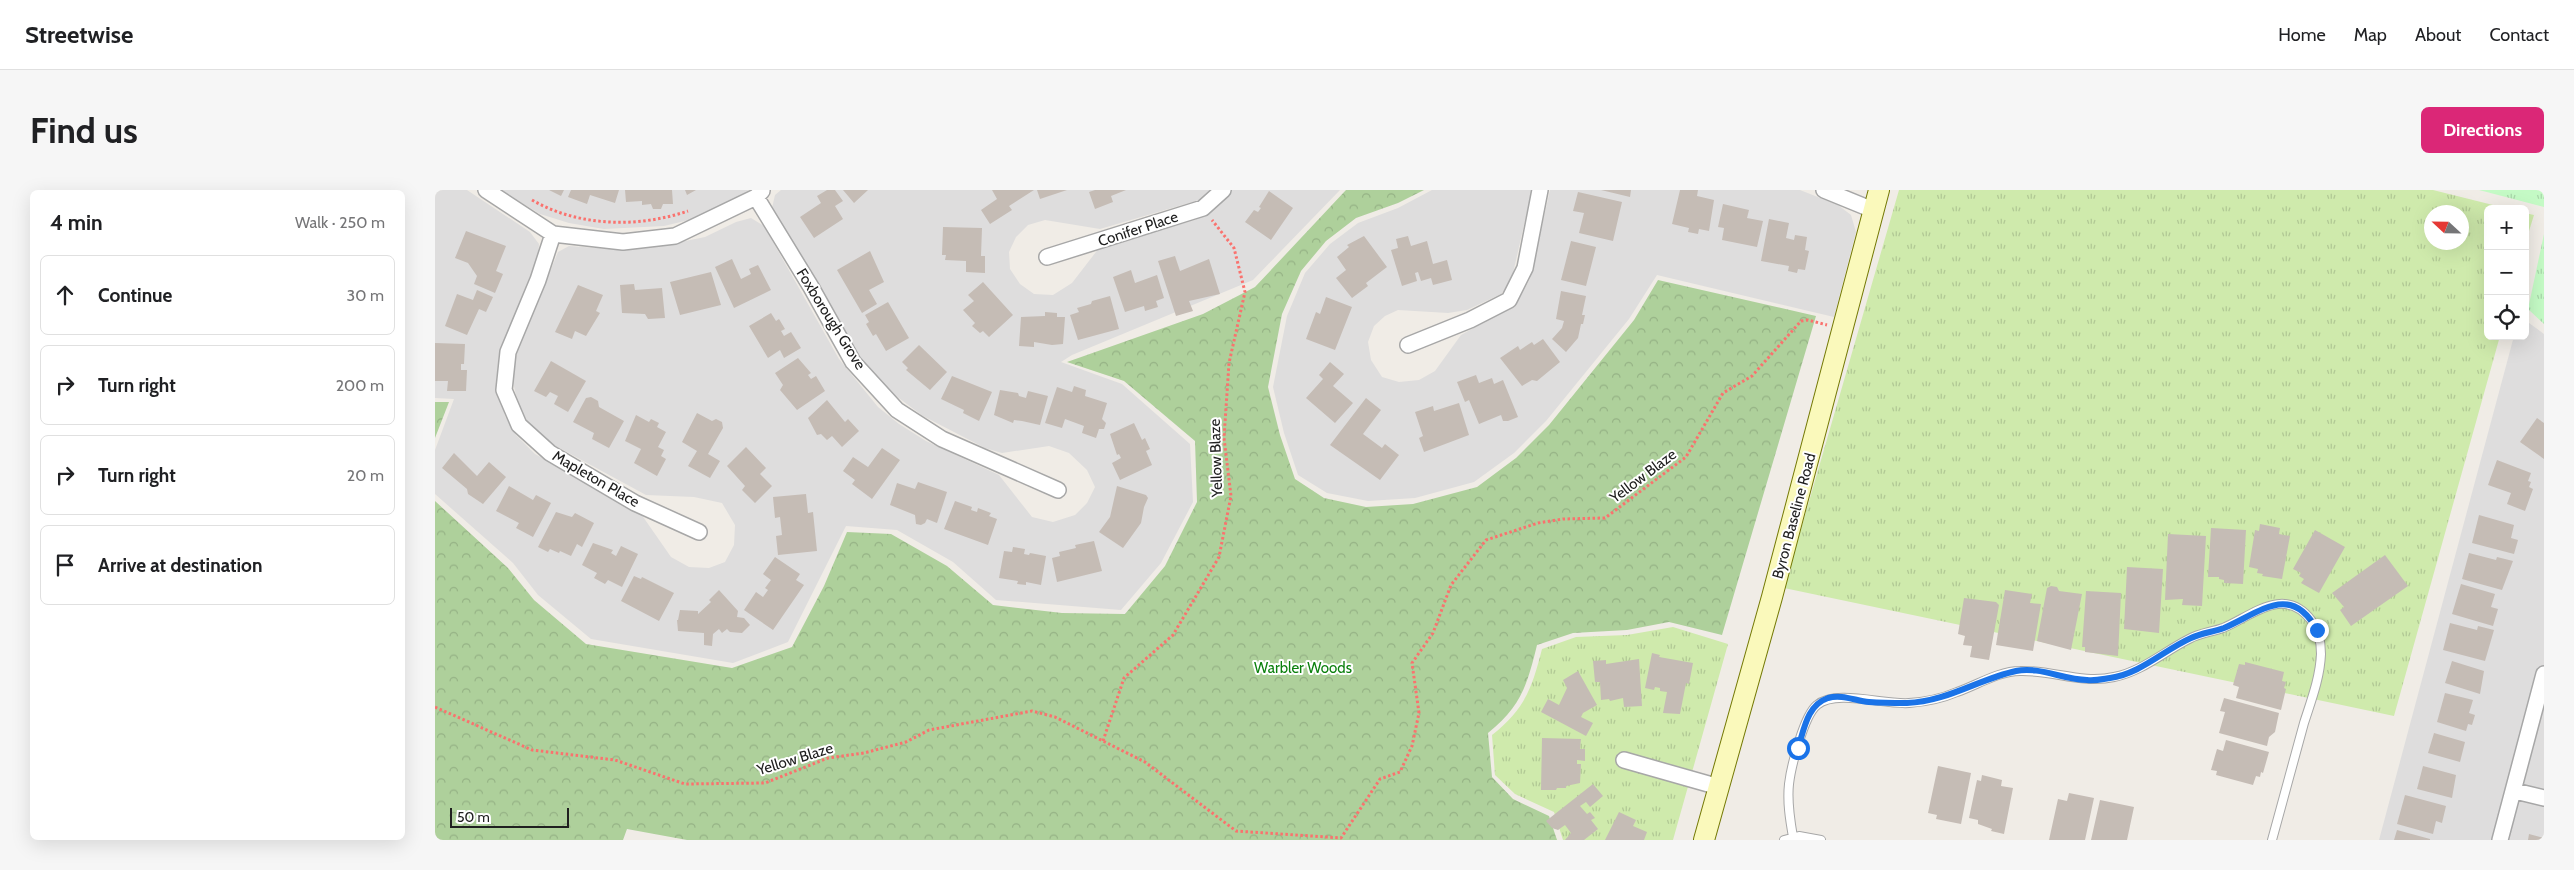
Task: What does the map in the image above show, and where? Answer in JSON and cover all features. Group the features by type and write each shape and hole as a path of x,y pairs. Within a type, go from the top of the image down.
{"main road":[{"name":"Byron Baseline Road","path":"1704,840 1772,597 1879,190"}],"street":[{"path":"486,190 553,234 623,242 675,236 759,194"},
{"name":"Conifer Place","path":"1047,257 1203,208 1223,190"},
{"path":"1407,345 1470,320 1509,300 1525,268 1540,190"},
{"path":"1824,190 1873,210"},
{"name":"Foxborough Grove","path":"759,194 853,362 897,410 942,439 1058,490"},
{"name":"Mapleton Place","path":"553,234 538,280 508,352 504,390 519,424 550,453 635,503 699,532"},
{"path":"2500,840 2515,791 2544,674"},
{"path":"1625,760 1719,787"},
{"path":"2515,791 2544,798"}],"lane":[{"path":"1793,837 1789,813 1789,783 1798,748 1809,714 1816,705 1829,698 1842,697 1868,702 1909,703 1945,696 2018,671 2053,674 2087,680 2112,678 2127,674 2191,637 2223,628 2258,609 2278,604 2297,608 2312,621 2317,630 2321,654 2316,684 2272,840"},
{"path":"1784,840 1799,836 1821,840"}],"path":[{"path":"531,199 571,218 587,220 636,223 672,217 689,211"},
{"name":"Yellow Blaze","path":"1103,741 1123,678 1173,636 1219,557 1231,496 1224,438 1229,363 1245,292 1234,248 1203,208"},
{"name":"Yellow Blaze","path":"435,706 532,750 615,760 685,784 765,782 828,758 864,753 906,742 929,730 956,727 1010,713 1032,711 1055,717 1145,762 1236,831 1342,839 1380,779 1400,772 1408,755 1419,713 1412,662 1433,633 1451,585 1486,540 1538,523 1563,519 1605,518 1686,457 1723,393 1752,376 1801,321 1809,320 1831,325"}],"shaded area":[{"path":"435,190 467,190 530,232 539,244 538,259 499,354 496,383 505,416 516,435 535,454 639,511 671,557 689,567 709,568 725,562 734,545 735,525 722,503 694,497 646,495 541,438 527,421 517,400 512,377 517,352 558,252 569,246 624,250 666,245 705,237 736,222 751,218 764,226 839,359 878,407 899,424 926,441 999,475 1032,517 1053,522 1075,515 1087,503 1095,487 1087,470 1069,453 1049,446 1002,453 985,448 923,416 884,387 863,362 772,208 775,195 781,190 1211,190 1199,200 1100,229 1045,220 1028,225 1016,237 1009,252 1010,269 1020,284 1034,294 1053,295 1072,283 1099,248 1195,220 1218,206 1232,190 1340,190 1253,280 1072,355 1061,362 1122,384 1190,444 1193,502 1161,563 1121,610 996,600 953,562 897,530 846,526 788,642 733,663 591,639 538,595 513,563 435,494 435,450 454,399 435,398"},
{"path":"500,190 749,190 730,203 697,218 664,226 604,229 569,223 540,214"},
{"path":"1432,190 1532,190 1511,282 1501,294 1467,310 1448,313 1398,310 1385,316 1374,326 1368,342 1371,360 1382,377 1399,382 1419,380 1435,371 1461,335 1515,305 1530,279 1550,190 1800,190 1838,205 1851,215 1856,232 1834,317 1657,275 1629,319 1546,421 1514,453 1474,482 1415,498 1368,501 1327,493 1298,475 1284,433 1273,387 1287,316 1305,273 1330,244 1358,223 1398,208"},
{"path":"2529,323 2544,334 2544,840 2379,840 2513,340 2529,340"}],"green space":[{"name":"Warbler Woods","path":"1346,190 1424,190 1398,203 1356,218 1326,241 1301,271 1282,314 1268,387 1280,435 1295,479 1324,498 1366,507 1413,504 1477,487 1516,458 1549,425 1634,320 1658,280 1816,316 1722,635 1669,622 1627,630 1573,633 1537,645 1530,672 1521,694 1508,714 1488,733 1492,777 1513,799 1549,816 1557,840 687,840 627,829 623,840 435,840 435,501 508,568 534,600 586,644 732,668 792,647 824,586 847,532 891,534 947,566 993,605 1062,613 1125,614 1165,566 1197,502 1195,441 1124,381 1067,362 1203,314 1255,287"},
{"path":"1899,190 2433,190 2493,205 2484,205 2484,340 2499,340 2394,716 1784,588"},
{"path":"2479,190 2544,190 2544,207"},
{"path":"2529,214 2534,215 2529,231"},
{"path":"2544,234 2544,324 2529,310"},
{"path":"435,402 449,402 435,438"},
{"path":"1673,627 1728,644 1673,840 1563,840 1554,812 1515,794 1495,775 1492,735 1512,716 1526,697 1535,675 1542,649 1576,637 1627,635"}],"building":[{"path":"549,190 564,190 561,196"},
{"path":"571,190 619,190 615,203 590,195 587,204 568,197"},
{"path":"625,190 672,190 673,204 663,204 661,209 653,209 651,204 642,205 642,201 626,202"},
{"path":"685,190 696,190 687,195"},
{"path":"827,190 835,190 843,201 835,206 843,219 814,238 800,217 821,203 817,196"},
{"path":"843,190 868,190 854,203"},
{"path":"992,190 1034,190 1009,206 1012,210 990,224 981,210 997,199"},
{"path":"1037,190 1067,190 1040,199"},
{"path":"1095,190 1126,190 1111,196 1113,202 1095,209 1089,192"},
{"path":"1601,190 1631,190 1630,197"},
{"path":"1680,190 1698,190 1697,196 1714,200 1709,231 1699,229 1698,234 1688,232 1689,228 1672,224"},
{"path":"1269,191 1293,208 1271,240 1245,222 1254,210 1258,212"},
{"path":"1578,192 1622,202 1613,241 1579,233 1584,213 1573,211"},
{"path":"1723,204 1749,210 1747,218 1763,221 1757,247 1722,240 1724,228 1718,227"},
{"path":"1769,219 1789,223 1786,238 1794,240 1795,235 1807,237 1805,250 1809,251 1805,270 1798,269 1797,273 1788,271 1789,266 1761,261"},
{"path":"943,227 982,228 981,256 985,256 985,273 966,272 966,261 945,260 946,255 942,255"},
{"path":"466,231 506,246 496,271 503,274 495,293 474,284 477,276 468,263 455,258"},
{"path":"1364,236 1387,267 1366,283 1368,286 1352,298 1336,278 1346,270 1337,257 1349,247 1347,245"},
{"path":"1408,236 1411,246 1427,241 1433,264 1447,260 1452,280 1433,285 1431,278 1421,281 1418,272 1415,273 1417,281 1402,286 1391,250 1398,248 1396,239"},
{"path":"1571,241 1596,247 1586,286 1561,280"},
{"path":"870,251 884,282 869,290 877,304 862,313 837,270"},
{"path":"1175,256 1180,271 1209,259 1220,294 1189,301 1193,311 1176,316 1158,261"},
{"path":"732,259 741,279 751,274 749,269 758,265 771,290 734,308 715,267"},
{"path":"1131,270 1135,283 1157,275 1164,298 1156,301 1158,307 1145,311 1144,306 1125,312 1113,277"},
{"path":"711,272 721,305 680,315 670,282"},
{"path":"983,282 1013,315 989,337 983,331 980,333 972,326 975,323 963,310 974,301 968,295"},
{"path":"634,284 635,290 662,288 665,318 648,319 645,314 622,313 620,285"},
{"path":"578,285 603,295 596,311 600,313 586,336 575,331 572,339 555,332"},
{"path":"477,290 493,297 486,312 479,309 467,335 445,326 457,294 473,300"},
{"path":"1561,291 1586,296 1582,315 1585,315 1578,338 1566,352 1552,339 1562,328 1564,321 1556,319"},
{"path":"1110,296 1119,329 1078,340 1070,315 1079,312 1077,308"},
{"path":"1326,297 1352,307 1335,350 1306,339 1316,312 1320,314"},
{"path":"888,302 909,338 886,351 876,334 873,336 866,324 869,322 865,315"},
{"path":"1045,312 1057,313 1057,317 1065,317 1063,344 1052,345 1034,342 1034,347 1019,346 1021,317 1045,316"},
{"path":"771,313 776,321 779,319 785,329 781,331 784,336 791,332 801,348 784,358 780,350 768,358 749,326"},
{"path":"1543,339 1560,362 1537,381 1532,380 1522,386 1500,358 1518,346 1520,350 1532,342 1534,345"},
{"path":"435,343 465,344 464,364 461,364 461,370 467,370 466,391 447,391 448,381 435,381"},
{"path":"919,345 947,372 930,390 906,370 908,368 902,362"},
{"path":"798,358 811,373 808,375 811,379 816,376 825,391 797,410 780,390 783,385 775,373"},
{"path":"551,361 586,381 568,412 554,404 558,396 550,392 546,397 534,391"},
{"path":"1330,362 1344,374 1333,386 1353,403 1335,423 1306,398 1323,379 1319,375"},
{"path":"1476,375 1479,383 1492,378 1494,384 1503,380 1518,417 1503,421 1501,415 1479,424 1469,400 1465,402 1457,382"},
{"path":"952,376 992,392 979,421 963,413 964,410 941,399"},
{"path":"1074,386 1086,390 1085,396 1107,403 1102,419 1106,423 1104,429 1099,429 1096,438 1082,433 1084,426 1065,419 1062,428 1045,423 1057,387 1072,392"},
{"path":"1000,390 1018,393 1019,396 1026,398 1028,391 1048,396 1040,425 1014,420 1013,423 994,415"},
{"path":"591,397 598,401 599,407 624,421 609,448 592,439 594,433 573,422 586,398"},
{"path":"1366,398 1381,410 1363,434 1382,448 1385,444 1399,455 1380,480 1330,445"},
{"path":"827,400 845,422 848,419 859,431 842,447 832,436 827,440 821,434 817,435 808,418"},
{"path":"1459,403 1469,435 1424,452 1419,438 1423,436 1415,412 1433,406 1434,411"},
{"path":"697,413 712,421 716,419 722,422 723,428 708,454 720,461 710,478 688,466 697,451 682,442"},
{"path":"636,415 649,422 651,419 659,423 657,427 666,432 658,447 664,450 661,456 666,459 657,476 634,463 641,449 625,441"},
{"path":"2537,418 2544,423 2544,459 2520,442"},
{"path":"1134,423 1142,440 1145,438 1150,449 1146,451 1152,465 1120,480 1112,463 1121,458 1119,454 1117,455 1110,434"},
{"path":"746,447 766,468 760,474 772,486 755,503 742,490 745,486 727,466"},
{"path":"882,448 900,460 872,499 852,484 855,480 843,471 853,457 868,467"},
{"path":"454,453 477,476 489,462 506,477 483,504 468,494 467,489 442,468"},
{"path":"2497,460 2531,473 2528,481 2531,482 2529,487 2533,489 2525,511 2507,504 2511,493 2488,485"},
{"path":"918,482 947,492 937,523 927,519 921,525 916,524 915,515 890,505 897,483 915,489"},
{"path":"509,486 533,500 536,495 551,503 533,537 516,528 519,523 496,511"},
{"path":"1117,486 1146,495 1148,498 1141,523 1123,548 1099,532 1110,517"},
{"path":"806,494 808,513 813,512 817,551 778,555 776,536 782,535 780,517 775,518 773,497"},
{"path":"955,501 972,507 971,510 977,512 978,508 991,513 989,516 997,519 988,545 944,529"},
{"path":"556,512 572,517 575,513 594,523 582,547 577,544 571,556 550,549 548,552 538,547"},
{"path":"2479,515 2514,525 2511,538 2518,540 2514,554 2472,543"},
{"path":"2260,524 2280,528 2279,534 2290,536 2282,579 2262,576 2263,574 2257,573 2258,569 2249,567 2255,530 2259,531"},
{"path":"2211,528 2246,530 2243,584 2224,583 2224,580 2219,579 2219,577 2208,577"},
{"path":"2315,530 2345,547 2319,593 2301,583 2304,579 2299,576 2301,573 2293,569"},
{"path":"2168,534 2206,536 2202,606 2182,605 2183,599 2165,600"},
{"path":"1094,541 1102,571 1057,582 1052,558 1060,556 1059,552 1076,548 1075,545"},
{"path":"593,543 613,550 611,553 616,556 621,546 638,554 622,587 608,580 605,584 594,578 597,573 582,565"},
{"path":"1013,547 1025,549 1024,554 1029,555 1030,553 1046,556 1041,585 1026,582 1026,585 1017,584 1018,581 999,578 1004,551 1012,552"},
{"path":"2469,553 2496,560 2497,557 2513,561 2502,590 2462,579"},
{"path":"2385,555 2408,586 2351,626 2340,610 2344,607 2332,593"},
{"path":"775,557 800,574 796,580 804,585 773,630 744,610 756,592 763,597 768,590 765,588 771,580 763,574"},
{"path":"2127,567 2163,569 2159,633 2124,629"},
{"path":"634,576 641,579 642,577 674,593 659,621 621,601"},
{"path":"2461,584 2495,594 2491,607 2498,609 2493,626 2452,614"},
{"path":"2051,586 2057,587 2059,591 2082,594 2071,650 2037,641 2047,588"},
{"path":"719,590 738,611 737,617 744,618 750,625 742,633 730,632 727,629 722,633 719,629 713,634 712,646 704,645 704,633 678,631 677,620 680,610 698,611 698,614 711,602 709,600"},
{"path":"2005,590 2032,594 2030,603 2041,604 2033,651 1996,645"},
{"path":"2086,591 2121,593 2118,656 2085,652 2085,647 2082,647"},
{"path":"1964,598 1996,602 1999,605 1989,660 1970,657 1972,646 1963,645 1965,636 1958,634"},
{"path":"2450,623 2477,630 2478,626 2494,630 2485,661 2443,650"},
{"path":"1652,653 1660,655 1659,657 1693,663 1689,684 1686,683 1680,714 1663,713 1667,692 1660,691 1660,688 1655,687 1654,690 1645,688"},
{"path":"1639,659 1642,706 1624,707 1623,698 1610,701 1609,699 1601,700 1600,682 1595,682 1593,661 1606,660 1606,664"},
{"path":"2452,661 2484,671 2480,694 2445,683"},
{"path":"2245,662 2284,672 2282,681 2286,682 2284,688 2286,689 2281,710 2236,698 2239,687 2233,685 2239,664 2245,665"},
{"path":"1578,671 1597,705 1583,713 1581,717 1593,723 1586,736 1541,712 1548,699 1559,705 1567,688 1563,680"},
{"path":"2445,693 2473,700 2469,713 2475,715 2472,725 2468,724 2466,731 2437,722"},
{"path":"2224,698 2279,713 2275,732 2269,737 2267,746 2219,733 2225,712 2220,711"},
{"path":"2434,733 2465,742 2460,762 2428,753"},
{"path":"1542,738 1581,739 1580,749 1585,749 1585,761 1577,760 1577,764 1581,764 1580,783 1566,786 1566,788 1557,788 1556,790 1541,790"},
{"path":"2226,740 2269,752 2263,773 2261,772 2260,777 2256,776 2253,785 2216,775 2217,771 2211,770 2217,749 2223,751"},
{"path":"1938,766 1971,773 1961,824 1936,819 1937,815 1928,813"},
{"path":"2423,766 2456,775 2452,798 2417,789"},
{"path":"1982,775 2002,780 2001,786 2013,788 2004,834 1991,831 1992,829 1978,824 1978,820 1969,818 1977,780 1981,781"},
{"path":"1593,784 1603,796 1590,807 1586,802 1580,806 1587,814 1590,812 1595,818 1591,820 1598,829 1584,840 1565,840 1571,833 1565,825 1558,830 1552,828 1546,821"},
{"path":"2069,793 2094,798 2085,840 2049,840 2058,799 2067,801"},
{"path":"2405,795 2446,806 2442,823 2436,821 2433,834 2397,824"},
{"path":"2100,800 2134,807 2127,840 2091,840"},
{"path":"1619,812 1636,820 1633,826 1647,832 1644,840 1605,840"},
{"path":"2397,830 2430,839 2430,840 2394,840"},
{"path":"2529,834 2544,838 2544,840 2528,840"}],"route":[{"path":"1798,748 1809,714 1816,705 1829,698 1842,697 1868,702 1909,703 1945,696 1985,680 2018,671 2053,674 2087,680 2112,678 2127,674 2191,637 2223,628 2268,605 2288,605 2297,608 2312,621 2317,630"}]}
